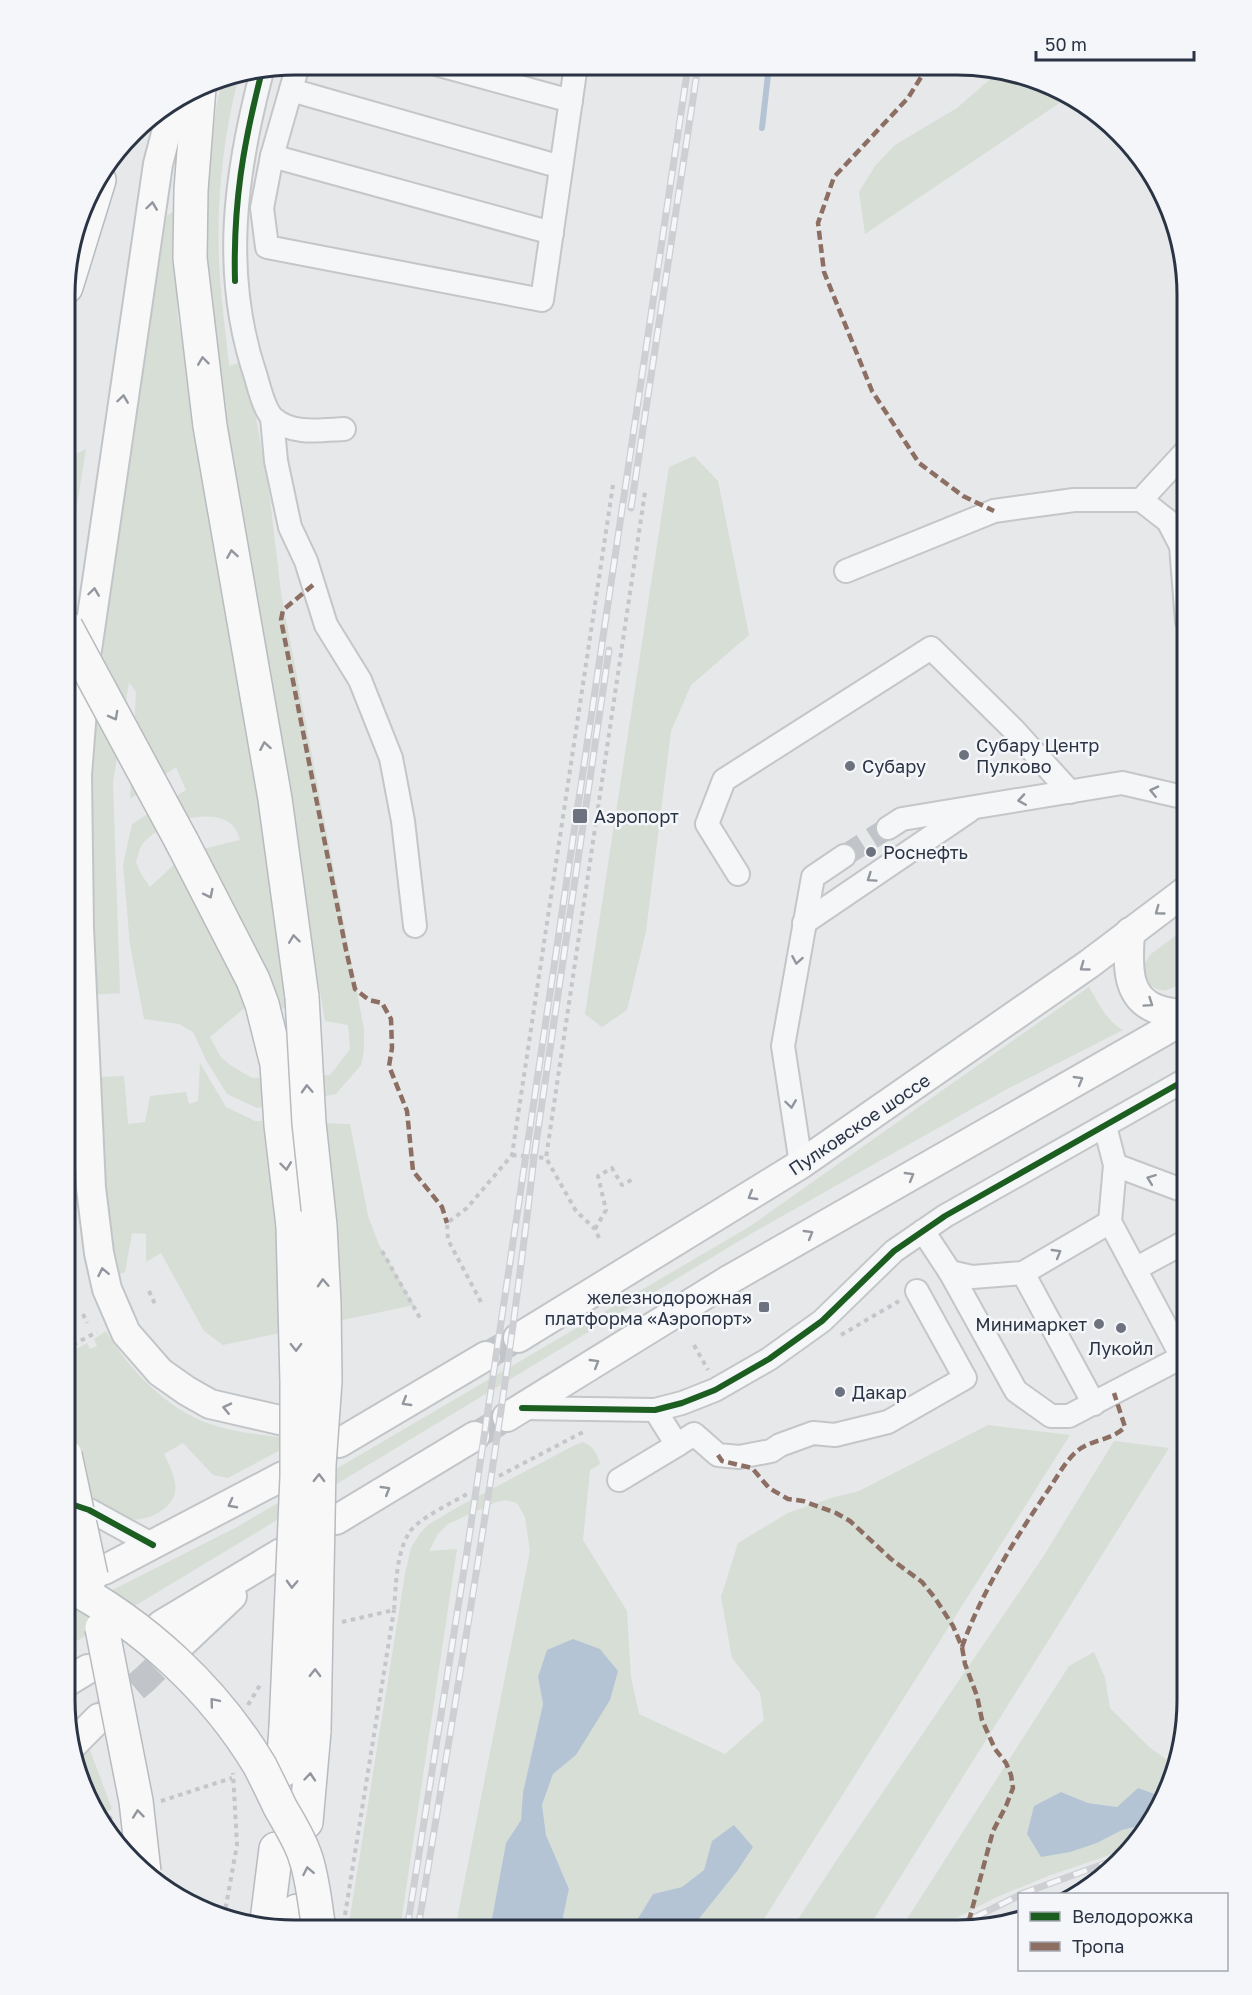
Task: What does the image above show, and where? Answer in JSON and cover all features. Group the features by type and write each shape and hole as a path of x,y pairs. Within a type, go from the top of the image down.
{"highway":[{"path":"198,98 191,190 190,258 210,426 275,799 302,997 309,1123 320,1226 324,1304 325,1381 300,1730 282,1770"},
{"path":"76,639 253,980 262,1004 277,1064 281,1125 293,1226 297,1382 300,1730 306,1822"},
{"path":"75,1510 87,1576 86,1594 157,1646 196,1682 225,1716 259,1766 305,1857 313,1920"},
{"path":"102,1628 136,1801 142,1857"},
{"path":"267,1918 276,1849"}],"main road":[{"path":"76,639 158,164 171,113"},
{"path":"84,685 77,775 79,928 91,1188 99,1253 107,1289 126,1333 159,1372 210,1404 285,1421"},
{"name":"Пулковское шоссе","path":"518,1338 801,1164 964,1053 1089,964 1177,897"},
{"path":"1130,932 1130,978 1135,991 1146,1003 1162,1011 1177,1015"},
{"path":"514,1412 727,1281 1177,1023"},
{"path":"345,1434 486,1356"},
{"path":"336,1520 475,1436"},
{"path":"87,1576 153,1545 283,1476"},
{"path":"172,1634 276,1556"},
{"path":"78,1739 99,1719"}],"street":[{"path":"295,75 272,156 262,208 267,247 542,300 575,75"},
{"path":"476,75 571,101"},
{"path":"260,78 249,119 236,199 250,360 272,418 276,461 290,527 306,561 326,625 360,680 391,758 403,821 415,926"},
{"path":"291,90 561,167"},
{"path":"272,156 552,233"},
{"path":"272,418 288,426 312,431 345,429"},
{"path":"1141,500 1177,461"},
{"path":"846,571 994,511 1074,500 1141,500 1168,521 1177,538"},
{"path":"738,874 707,824 724,780 931,648 1013,729 1070,792"},
{"path":"888,828 902,819 1122,783 1177,796"},
{"path":"804,923 975,807"},
{"path":"801,1164 783,1046 813,877 844,856"},
{"path":"514,1412 655,1410 682,1403 715,1390 784,1350 822,1322 894,1251 945,1216 1177,1085"},
{"path":"1105,1126 1115,1165 1110,1222 1135,1269 1177,1329"},
{"path":"1115,1165 1177,1188"},
{"path":"950,1272 972,1277 1023,1273 1110,1222"},
{"path":"923,1231 950,1272 1016,1390 1051,1416 1069,1416 1177,1362"},
{"path":"1135,1269 1177,1246"},
{"path":"1023,1273 1094,1404"},
{"path":"619,1480 694,1434 718,1455 739,1457 771,1451 780,1445 813,1433 835,1435 888,1422 965,1377 916,1291"},
{"path":"655,1410 677,1445"},
{"path":"89,1510 153,1545"}],"path":[{"path":"482,1302 448,1240 447,1223 467,1208 512,1155 614,485"},
{"path":"599,1238 595,1229 576,1211 546,1158 645,492"},
{"path":"512,1155 546,1158"},
{"path":"595,1229 606,1210 598,1176 612,1168 622,1185 635,1178"},
{"path":"382,1251 420,1318"},
{"path":"149,1292 156,1304"},
{"path":"83,1314 87,1323"},
{"path":"75,1344 97,1332"},
{"path":"694,1345 710,1374"},
{"path":"499,1476 588,1430"},
{"path":"314,1920 394,1610 398,1564 409,1531 467,1494"},
{"path":"336,1626 342,1622 394,1610"},
{"path":"159,1802 232,1778"},
{"path":"226,1908 237,1845"}],"shaded area":[{"path":"992,78 1027,87 1061,102 865,234 859,192 875,166 895,145 957,108"},
{"path":"237,83 224,150 218,227 220,278 229,366 242,362 254,406 270,499 281,593 364,1029 361,1065 336,1094 257,1108 227,1094 206,1060 193,1032 179,1024 144,1019 130,945 123,865 132,824 186,790 176,767 130,799 136,692 129,682 113,783 120,993 92,995 86,869 99,613 167,215 173,212 178,318 262,801 288,1007 281,1009 277,1005 245,927 203,849 240,840 234,827 225,820 214,817 186,819 149,837 141,847 136,862 150,887 179,860 248,1005 210,1037 220,1056 230,1065 252,1078 330,1075 350,1049 348,1025 325,1021 216,372 203,205 220,89"},
{"path":"86,449 75,517 75,458 76,454"},
{"path":"694,456 718,481 749,635 691,685 671,731 646,931 627,1010 602,1027 585,1014 669,467"},
{"path":"1177,934 1177,985 1160,990 1143,979 1143,966 1151,954"},
{"path":"1089,987 1108,1017 1123,1030 1007,1089 754,1232 75,1642 75,1609 237,1527 749,1227"},
{"path":"200,1063 226,1107 255,1121 350,1124 368,1216 379,1245 414,1305 223,1345 204,1331 161,1253 146,1262 146,1234 132,1233 125,1272 120,1274 101,1151 99,1077 124,1076 128,1124 145,1122 150,1096 186,1092 189,1104 198,1101"},
{"path":"106,1331 126,1360 150,1386 179,1409 194,1417 232,1430 301,1439 228,1478 213,1475 183,1443 164,1454 174,1477 173,1498 161,1511 144,1518 130,1520 120,1518 75,1501 75,1350 87,1343 90,1349 97,1346 94,1339"},
{"path":"988,1425 1070,1435 763,1920 698,1920 738,1870 753,1847 712,1841 704,1870 682,1887 653,1894 637,1920 564,1920 569,1889 546,1835 542,1805 553,1774 576,1755 538,1677 543,1704 523,1792 521,1820 506,1843 492,1920 457,1920 530,1551 525,1517 517,1503 505,1500 448,1524 438,1534 429,1551 457,1549 401,1920 349,1920 405,1574 411,1548 428,1525 573,1446 583,1442 589,1445 596,1453 600,1464 590,1470 583,1540 627,1611 631,1677 639,1714 725,1754 764,1720 760,1693 732,1658 721,1597 738,1543 788,1513 859,1491"},
{"path":"1114,1441 1169,1448 873,1920 798,1920 840,1855 1043,1557"},
{"path":"1094,1652 1105,1678 1110,1708 1149,1747 1168,1761 1155,1794 1138,1788 1117,1807 1088,1803 1061,1792 1097,1843 1122,1830 1137,1827 1113,1854 1048,1876 997,1897 952,1920 906,1920 1069,1666"},
{"path":"88,1745 112,1809 106,1812 92,1784 82,1752"}],"water":[{"path":"573,1639 600,1649 618,1671 610,1700 576,1755 553,1774 542,1805 546,1835 569,1889 564,1920 492,1920 506,1843 521,1820 523,1792 543,1704 538,1677 547,1650"},
{"path":"1138,1788 1155,1794 1137,1827 1122,1830 1097,1843 1070,1852 1041,1857 1027,1834 1034,1806 1061,1792 1088,1803 1117,1807"},
{"path":"734,1825 753,1847 738,1870 698,1920 637,1920 653,1894 682,1887 704,1870 712,1841"}],"waterway":[{"path":"762,128 768,75"}],"tunnel":[{"path":"844,856 888,828"},
{"path":"486,1356 518,1338"},
{"path":"475,1436 507,1417"},
{"path":"103,1715 182,1643"}],"railway":[{"path":"408,1920 467,1551 687,75"},
{"path":"631,508 697,75"},
{"path":"419,1920 496,1447 534,1157 609,650"},
{"path":"1024,1893 1103,1864"},
{"path":"969,1920 1018,1896"}],"marked path":[{"path":"922,75 908,98 834,177 818,223 824,272 872,391 919,463 963,496 994,511"},
{"path":"313,585 283,610 281,620 346,950 355,989 369,1000 382,1003 391,1019 392,1048 389,1066 407,1111 413,1171 442,1207 447,1223"},
{"path":"962,1647 979,1606 1000,1566 1065,1465 1082,1448 1114,1435 1125,1427 1114,1393"},
{"path":"718,1455 722,1461 752,1468 769,1488 788,1499 803,1501 836,1513 850,1521 891,1559 922,1582 953,1626 962,1647 982,1720 995,1749 1006,1763 1013,1788 993,1831 969,1920"}],"cycle path":[{"path":"235,281 236,226 241,175 249,124 260,78"},
{"path":"522,1408 655,1410 682,1403 715,1390 769,1359 822,1321 894,1251 945,1216 1177,1085"},
{"path":"75,1505 89,1510 153,1545"}],"place":[{"name":"Субару Центр Пулково","path":"964,755"},
{"name":"Субару","path":"850,766"},
{"name":"Аэропорт","path":"580,816"},
{"name":"Роснефть","path":"871,852"},
{"name":"железнодорожная платформа «Аэропорт»","path":"764,1307"},
{"name":"Минимаркет","path":"1099,1324"},
{"name":"Лукойл","path":"1121,1328"},
{"name":"Дакар","path":"840,1392"}]}
